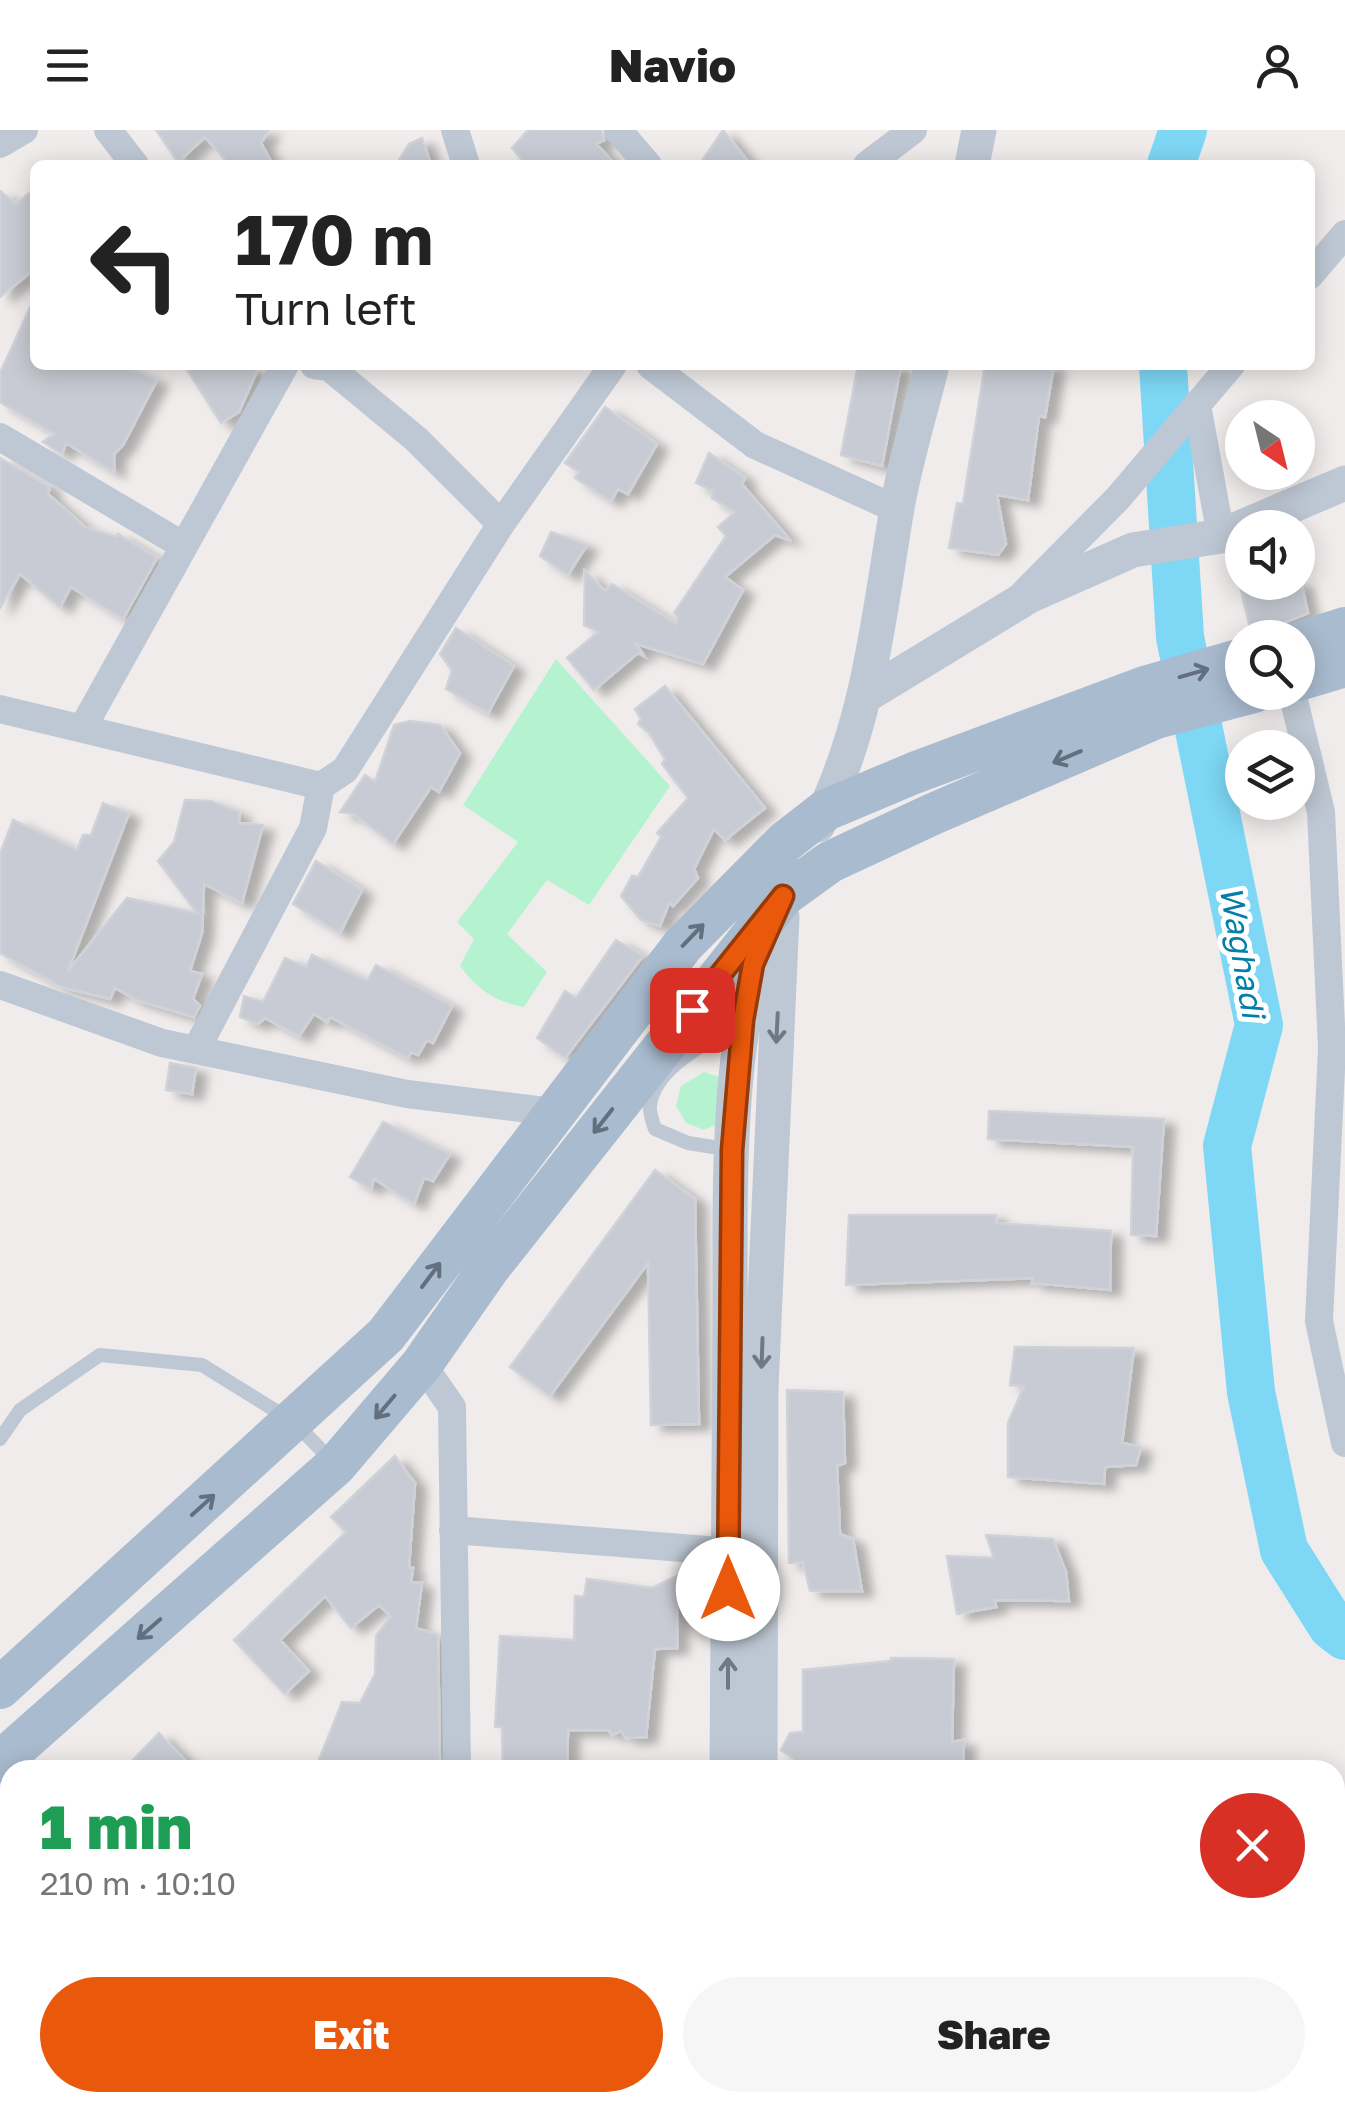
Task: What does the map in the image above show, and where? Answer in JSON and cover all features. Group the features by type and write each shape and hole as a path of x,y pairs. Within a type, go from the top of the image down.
{"main road":[{"path":"1315,638 1345,628"},
{"path":"1315,675 1345,666"},
{"path":"2,1760 336,1465 422,1364 489,1268 783,896 830,862 1225,667"},
{"path":"0,1688 386,1335 684,944 785,842 826,810 1151,703 1225,695"}],"street":[{"path":"0,144 24,130"},
{"path":"108,130 131,160"},
{"path":"454,130 464,160"},
{"path":"618,130 644,160"},
{"path":"873,160 912,130"},
{"path":"973,160 980,130"},
{"path":"1315,268 1345,234"},
{"path":"82,728 282,370"},
{"path":"333,370 416,439 501,524"},
{"path":"196,1050 313,828 322,786 345,770 501,524 609,370"},
{"path":"656,370 754,445 896,509"},
{"path":"759,1760 744,1553 732,1150 743,1020 753,964 848,760 868,694 896,509 931,370"},
{"path":"1007,610 1118,498 1228,370"},
{"path":"1191,412 1221,536"},
{"path":"0,437 184,546"},
{"path":"868,694 1007,610 1134,550 1221,536 1345,483"},
{"path":"0,709 322,786"},
{"path":"1296,710 1321,812 1332,1048 1319,1322 1345,1443"},
{"path":"728,1760 761,1388 783,896"},
{"path":"0,984 162,1043 407,1094 553,1112"},
{"path":"422,1364 452,1407 457,1760"},
{"path":"454,1530 744,1553"}],"lane":[{"path":"732,1150 688,1143 655,1129 650,1106 662,1080 690,1053 743,1020"},
{"path":"0,1439 20,1410 100,1354 202,1365 294,1422 336,1465"}],"green space":[{"path":"556,659 670,786 589,905 547,880 507,934 547,972 524,1007 488,993 460,966 474,939 457,922 518,842 463,805"},
{"path":"704,1072 723,1078 725,1121 704,1130 686,1123 676,1106 681,1086"}],"building":[{"path":"156,130 269,130 261,143 270,160 226,160 205,137 177,160"},
{"path":"528,130 601,130 604,140 596,144 611,160 522,160 512,148"},
{"path":"723,130 747,160 702,160"},
{"path":"422,138 429,160 399,160 409,144"},
{"path":"0,191 16,204 30,192 30,273 0,297"},
{"path":"30,308 30,370 134,370 157,380 123,445 114,454 114,472 66,443 62,454 43,442 54,434 0,402 0,373"},
{"path":"187,370 257,371 239,412 221,423"},
{"path":"857,370 900,370 882,466 841,455"},
{"path":"984,370 1053,370 1045,417 1039,416 1028,500 997,495 1006,544 998,555 949,548 957,503 963,504"},
{"path":"605,407 657,444 628,494 618,489 611,501 575,478 579,472 565,463"},
{"path":"709,453 745,478 742,484 791,541 775,535 725,577 743,590 703,664 636,644 644,656 638,653 594,690 567,658 598,632 584,625 585,571 605,591 612,584 676,624 678,617 674,613 726,536 718,527 735,512 712,498 713,491 696,483"},
{"path":"0,458 50,487 48,494 85,527 116,537 118,534 157,558 123,619 71,587 60,607 20,574 0,608"},
{"path":"551,532 587,545 568,575 540,556"},
{"path":"1243,600 1305,600 1308,613 1291,620 1248,620"},
{"path":"456,628 514,666 488,713 446,689 452,670 440,654"},
{"path":"665,686 765,808 725,840 714,829 694,869 698,878 673,906 669,903 660,926 641,920 621,896 632,876 638,877 661,837 657,833 688,798 662,764 665,759 649,733 638,724 641,719 635,709"},
{"path":"410,721 440,725 460,753 439,792 431,787 393,844 354,814 340,812 365,775 375,782 394,725"},
{"path":"185,800 211,801 239,812 239,823 263,825 242,903 204,884 202,933 190,971 202,974 193,999 200,1006 194,1017 137,1000 115,988 110,999 62,987 0,953 0,854 13,820 77,850 83,835 91,835 103,803 129,813 68,971 127,898 197,913 158,861 174,842"},
{"path":"316,861 362,890 340,933 293,904"},
{"path":"616,940 643,956 565,1058 537,1038 565,991 576,998"},
{"path":"312,955 367,981 376,965 452,1006 433,1043 427,1040 418,1055 411,1052 408,1058 330,1017 327,1022 314,1014 299,1036 265,1018 258,1024 240,1017 244,996 263,1002 285,958 306,967"},
{"path":"170,1063 196,1068 192,1094 166,1090"},
{"path":"989,1111 1164,1119 1156,1236 1131,1235 1133,1147 988,1139"},
{"path":"383,1122 450,1154 433,1181 424,1178 414,1204 374,1179 371,1189 350,1177"},
{"path":"655,1170 695,1199 699,1424 651,1425 648,1263 550,1396 510,1367"},
{"path":"849,1215 996,1215 996,1223 1111,1231 1110,1290 1032,1283 1033,1278 846,1285"},
{"path":"1015,1347 1134,1348 1122,1443 1141,1447 1136,1465 1105,1467 1104,1484 1008,1477 1008,1423 1024,1386 1010,1385"},
{"path":"787,1390 843,1392 845,1463 837,1466 840,1534 853,1539 862,1591 810,1591 803,1562 789,1563"},
{"path":"395,1456 415,1483 409,1567 413,1568 411,1582 422,1583 416,1628 438,1635 440,1760 319,1760 342,1702 360,1703 375,1674 376,1636 391,1616 379,1605 351,1628 325,1596 280,1640 309,1671 285,1694 234,1640 346,1532 331,1517"},
{"path":"986,1535 1053,1539 1066,1572 1069,1601 995,1600 996,1607 957,1614 947,1556 994,1558"},
{"path":"677,1576 677,1648 655,1649 646,1737 626,1738 621,1731 612,1735 609,1730 568,1730 567,1760 503,1760 502,1727 495,1727 500,1636 574,1640 575,1596 584,1597 587,1579 652,1588"},
{"path":"954,1659 952,1742 964,1740 963,1760 794,1760 781,1750 790,1733 803,1732 803,1670"},
{"path":"159,1733 185,1760 133,1760"}],"waterway":[{"name":"Waghadi","path":"1173,160 1183,130"},
{"name":"Waghadi","path":"1163,370 1180,637 1259,1025 1227,1146 1251,1392 1284,1550 1332,1626 1345,1636"}],"route":[{"path":"692,1010 783,896 753,964 743,1020 732,1150 728,1589"}]}
